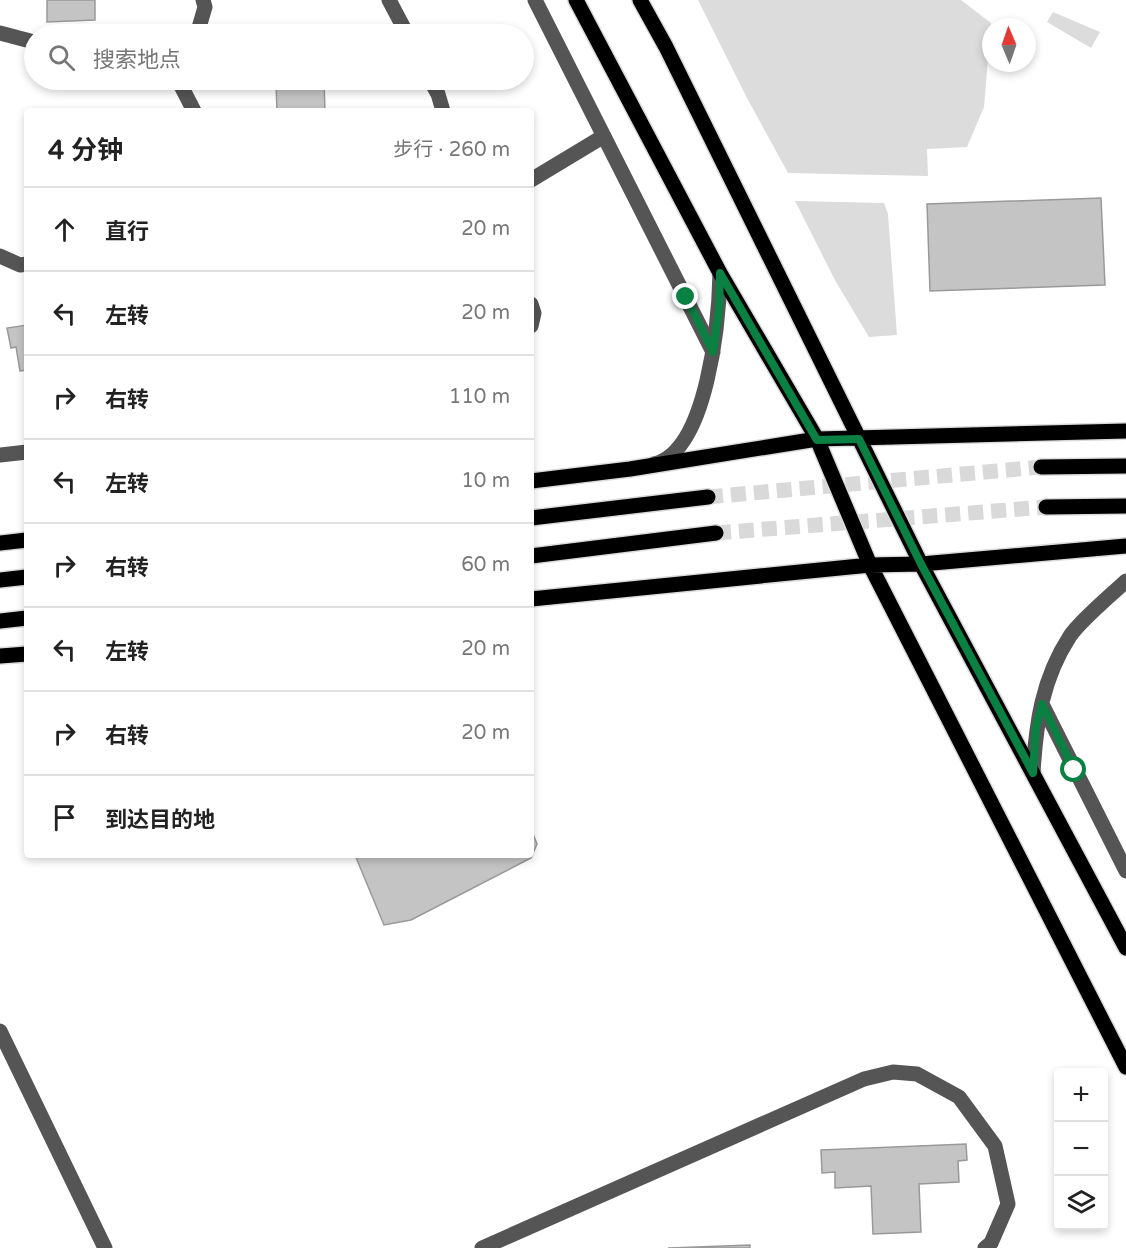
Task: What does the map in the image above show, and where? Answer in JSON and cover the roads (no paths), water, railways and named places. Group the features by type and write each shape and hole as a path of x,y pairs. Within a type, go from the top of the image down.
{"main road":[{"path":"576,0 720,273 817,440 870,565 1126,1067"},
{"path":"640,0 666,47 921,564 1126,948"},
{"path":"534,481 630,469 817,440 1126,431"},
{"path":"1041,467 1126,466"},
{"path":"534,518 708,497"},
{"path":"1047,507 1126,506"},
{"path":"534,556 717,533"},
{"path":"0,543 24,540"},
{"path":"534,599 870,565 921,564 1126,546"},
{"path":"0,580 24,577"},
{"path":"0,621 24,618"},
{"path":"0,656 24,654"}],"street":[{"path":"200,24 205,7 203,0"},
{"path":"389,0 402,24"},
{"path":"535,0 713,352"},
{"path":"0,33 24,39"},
{"path":"183,90 192,108"},
{"path":"436,90 442,108"},
{"path":"534,178 604,136"},
{"path":"0,256 20,265 24,264"},
{"path":"630,469 665,461 683,443 702,400 713,352 719,309 720,273"},
{"path":"0,455 24,452"},
{"path":"1033,773 1036,728 1048,681 1071,635 1126,581"},
{"path":"1042,704 1126,871"},
{"path":"0,1031 105,1248"},
{"path":"482,1248 864,1079 892,1072 917,1074 958,1097 995,1146 1008,1204 991,1243 985,1248"}],"tunnel":[{"path":"708,497 1041,467"},
{"path":"716,533 1046,507"}]}
